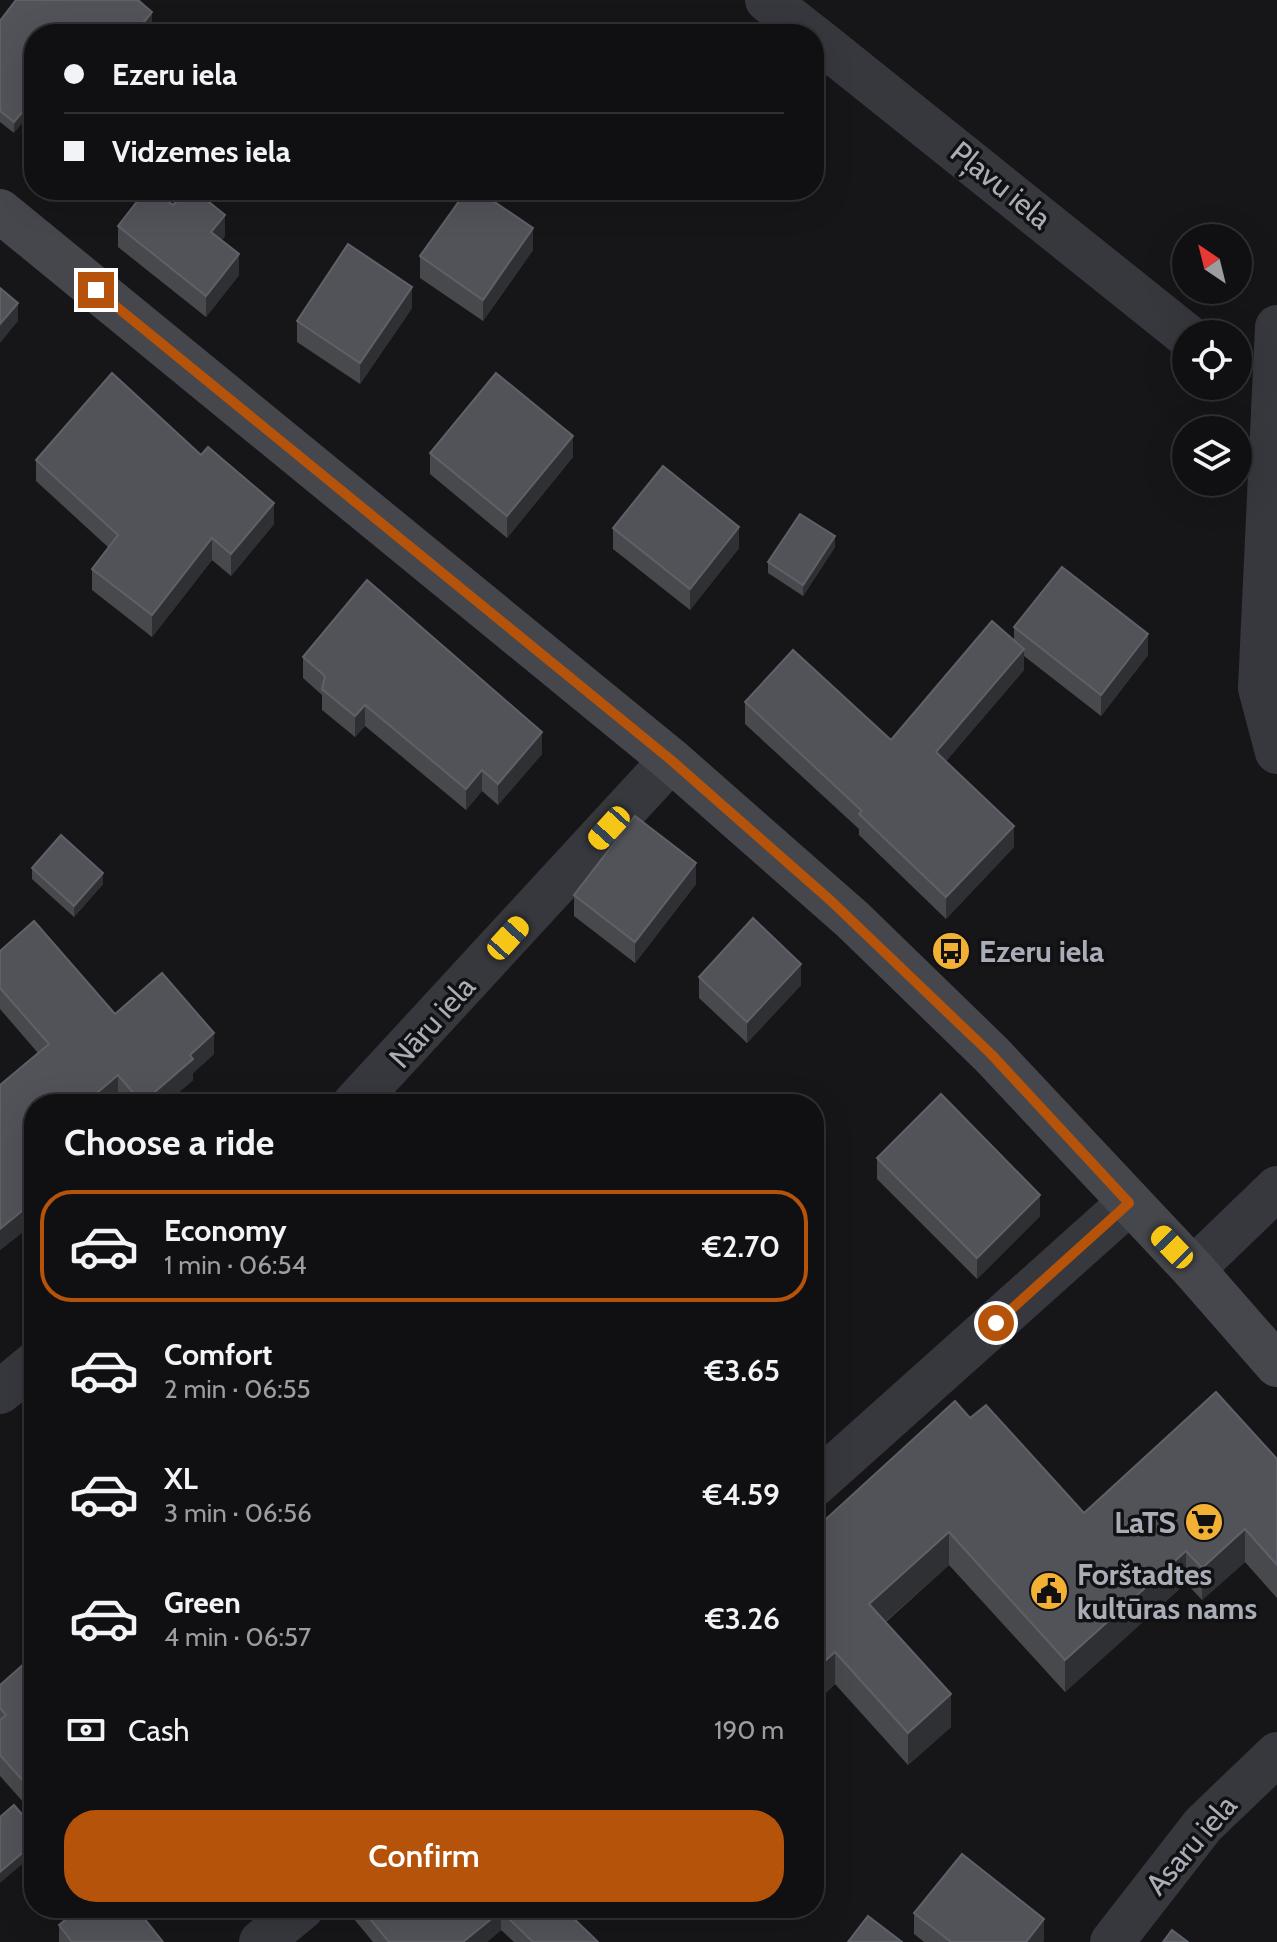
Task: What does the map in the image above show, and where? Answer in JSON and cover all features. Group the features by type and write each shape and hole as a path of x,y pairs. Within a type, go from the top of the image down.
{"street":[{"name":"Pļavu iela","path":"767,0 797,24"},
{"name":"Pļavu iela","path":"824,46 1172,324"},
{"path":"0,211 671,760 853,920 992,1055 1193,1269 1277,1365"},
{"path":"1277,327 1260,688 1277,752"},
{"path":"1252,388 1272,404"},
{"name":"Nāru iela","path":"363,1094 671,760"},
{"path":"1193,1269 1277,1188"},
{"path":"824,1476 1129,1203"},
{"path":"0,1392 24,1372"},
{"name":"Asaru iela","path":"1112,1942 1203,1825 1277,1754"},
{"path":"261,1942 290,1918"}],"building":[{"path":"16,0 138,0 152,12 142,24 24,24 24,110 14,122 0,111 0,21"},
{"path":"138,200 167,200 173,205 177,200 206,200 225,215 211,232 239,254 206,296 118,226"},
{"path":"460,200 492,200 533,228 483,300 420,256"},
{"path":"348,244 412,287 360,363 297,321"},
{"path":"0,288 18,303 0,324"},
{"path":"112,373 201,455 208,447 274,503 231,554 212,538 152,615 92,569 118,535 36,460"},
{"path":"496,373 573,436 507,516 430,453"},
{"path":"663,466 739,527 690,589 613,528"},
{"path":"800,514 835,536 803,585 768,562"},
{"path":"1062,567 1148,634 1101,695 1014,627"},
{"path":"367,580 542,732 498,784 482,770 466,789 365,705 355,716 322,689 325,676 303,657"},
{"path":"992,621 1024,649 936,752 1014,826 946,897 859,814 862,811 745,702 793,650 891,740"},
{"path":"635,816 696,863 635,942 574,895"},
{"path":"61,835 103,873 74,906 32,868"},
{"path":"753,918 801,964 747,1022 699,977"},
{"path":"34,921 115,1014 162,973 214,1033 190,1055 193,1059 152,1094 134,1094 118,1075 96,1094 24,1094 24,1209 0,1229 0,1085 49,1044 0,988 0,951"},
{"path":"941,1094 1040,1195 977,1258 877,1158"},
{"path":"1216,1392 1277,1459 1277,1565 1245,1529 1202,1568 1186,1551 1065,1660 949,1532 869,1604 951,1694 908,1733 835,1652 824,1662 824,1521 955,1401 970,1418 986,1405 1084,1513"},
{"path":"24,1664 24,1782 0,1755 0,1720 6,1715 0,1708 0,1685"},
{"path":"14,1805 24,1816 24,1852 0,1872 0,1817"},
{"path":"962,1854 1044,1919 1026,1942 951,1942 914,1913"},
{"path":"868,1916 902,1942 848,1942"},
{"path":"68,1918 144,1918 163,1942 72,1942 59,1925"},
{"path":"369,1918 492,1918 463,1942 389,1942"},
{"path":"508,1918 573,1918 598,1942 533,1942"},
{"path":"1172,1930 1188,1942 1163,1942"}],"place":[{"name":"Ezeru iela","path":"951,951"},
{"name":"LaTS","path":"1204,1522"},
{"name":"Forštadtes kultūras nams","path":"1049,1591"}],"route":[{"path":"96,290 671,760 853,920 992,1055 1129,1203 996,1323"}]}
